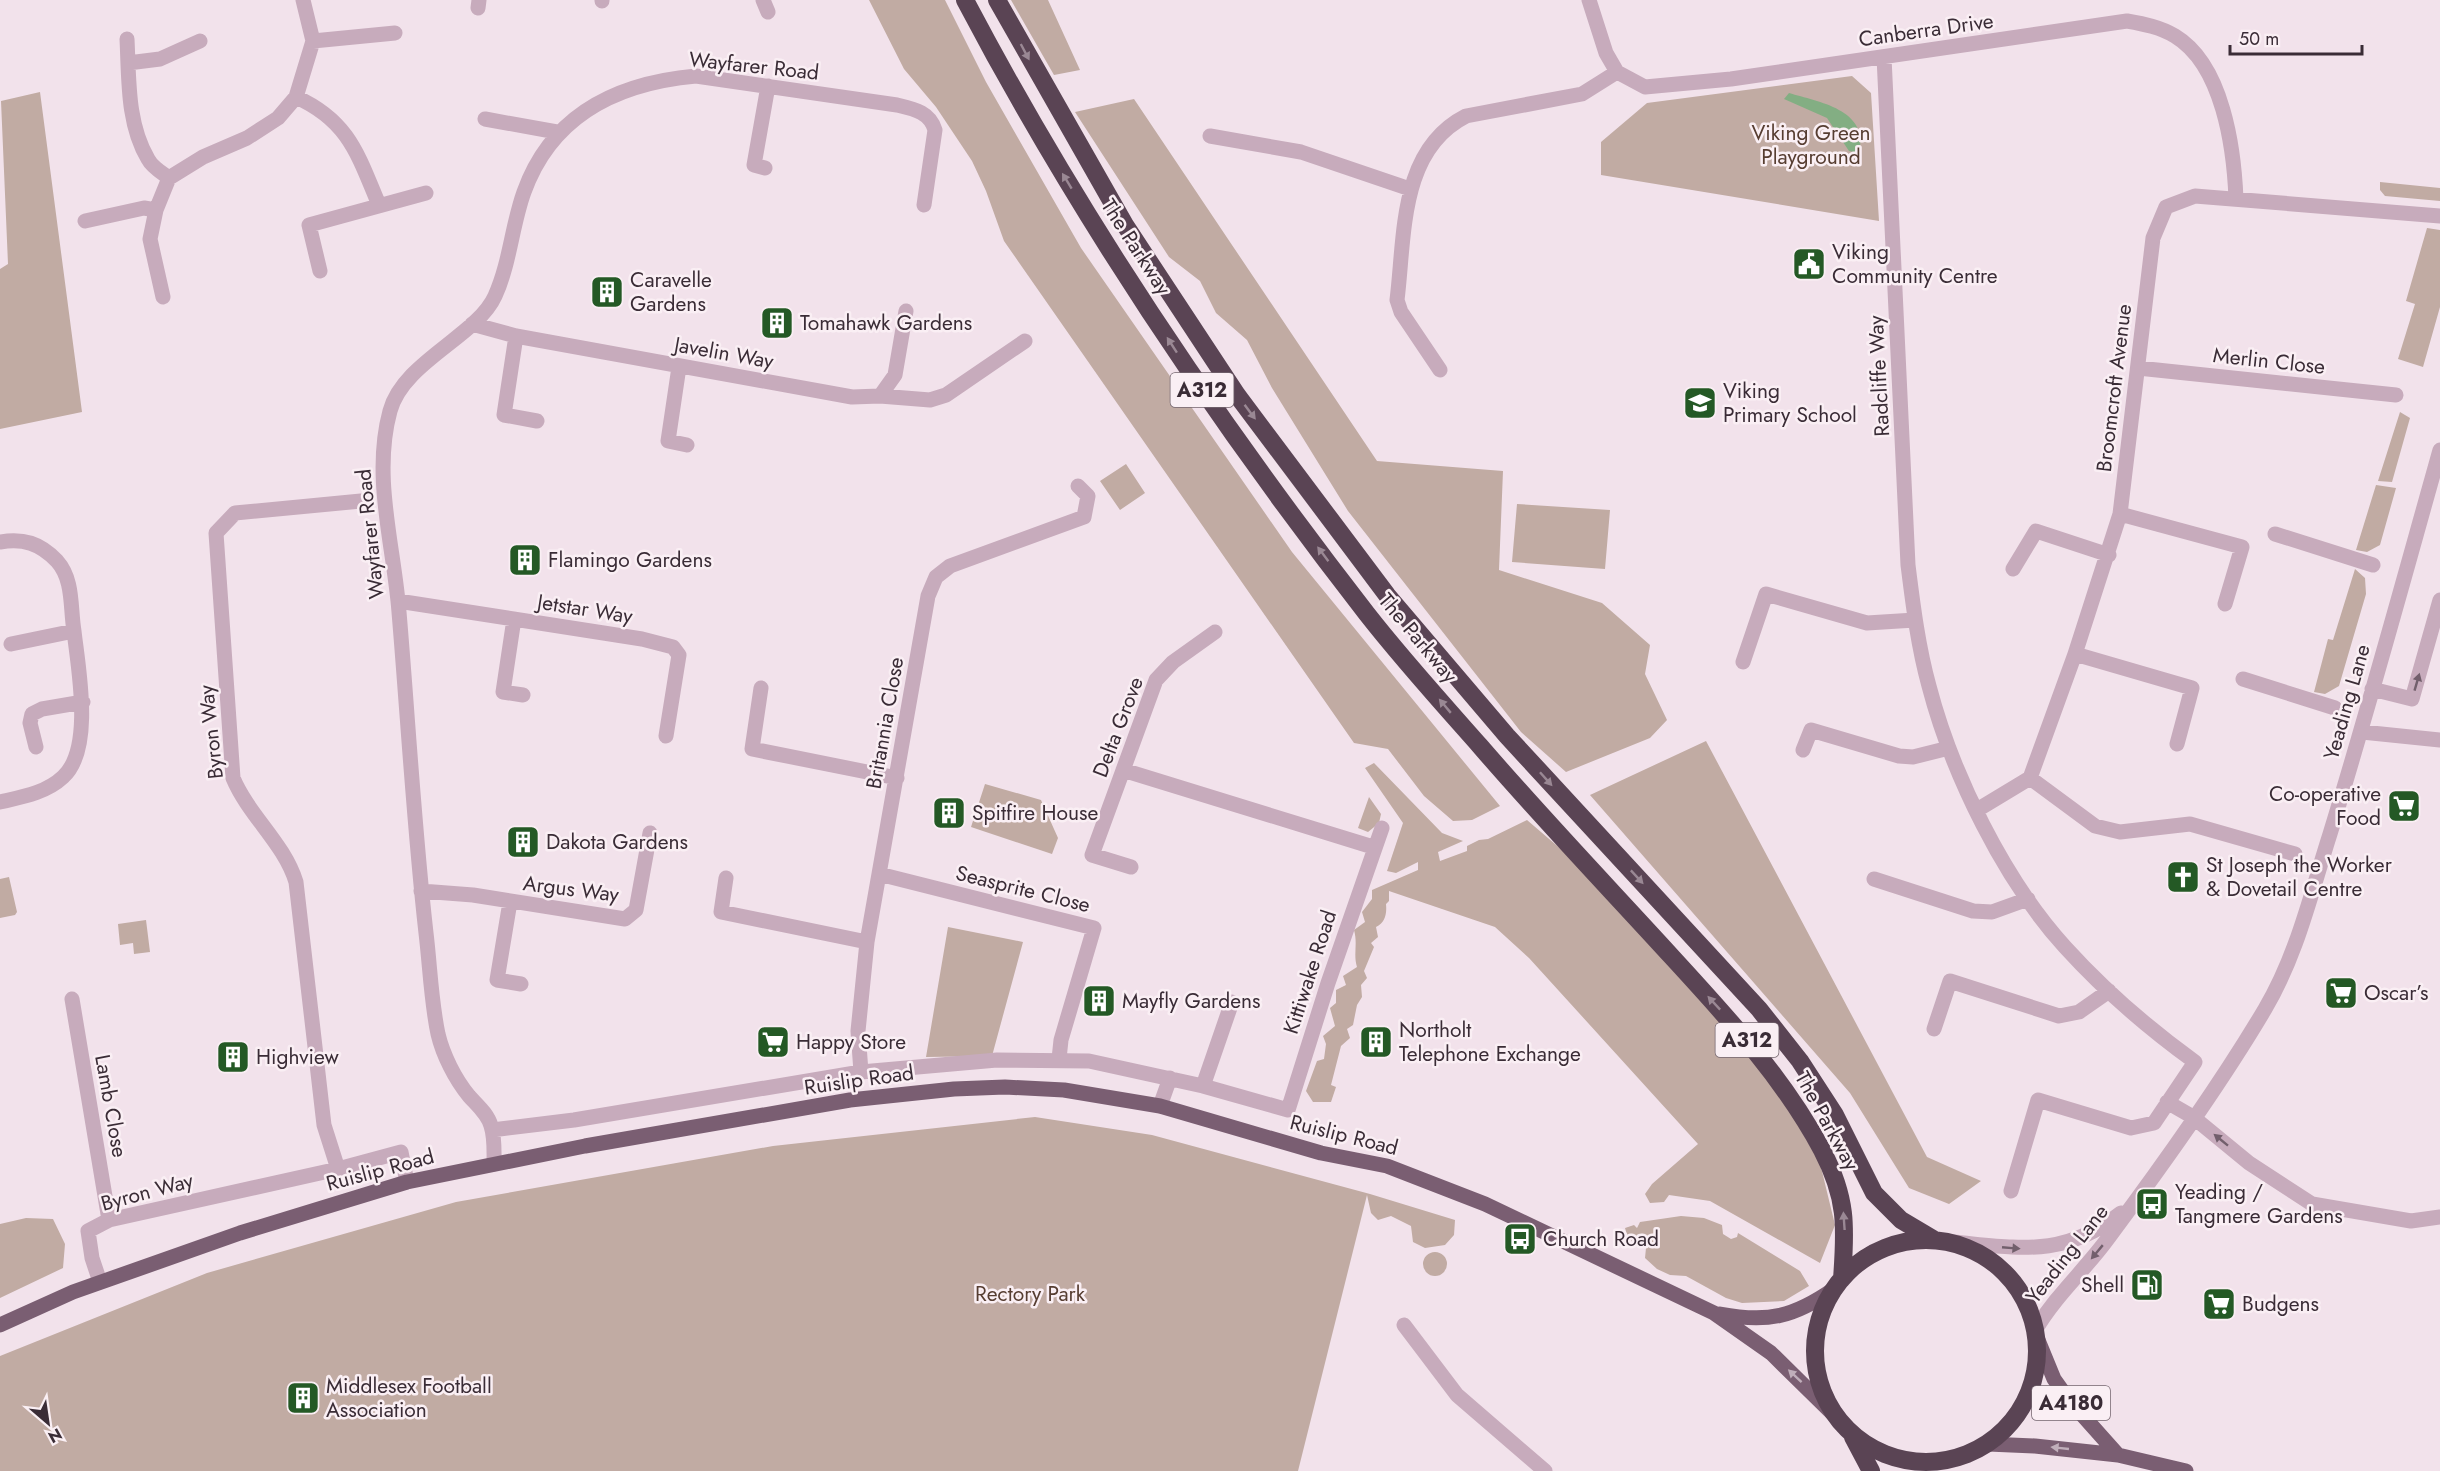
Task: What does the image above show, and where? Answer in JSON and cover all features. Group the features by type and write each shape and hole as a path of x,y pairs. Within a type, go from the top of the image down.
{"highway":[{"name":"The Parkway","path":"965,0 1004,73 1097,231 1213,406 1369,616 1483,750 1733,1023 1774,1075 1821,1149 1843,1198 1845,1235 1838,1284"},
{"name":"The Parkway","path":"997,0 1125,225 1237,395 1387,595 1506,736 1759,1009 1800,1061 1835,1115 1867,1182 1881,1202 1901,1220 1933,1239"},
{"name":"A312","path":"1953,1471 1983,1447 2016,1417 2030,1392 2037,1365 2037,1335 2025,1298 2007,1273 1982,1254 1953,1242 1933,1239 1893,1245 1870,1255 1838,1284 1822,1310 1816,1333 1815,1362 1822,1390 1835,1416 1852,1435 1874,1450 1897,1459 1925,1463 1952,1460 1983,1447"},
{"name":"A312","path":"1852,1435 1871,1471"}],"main road":[{"name":"Ruislip Road","path":"0,1325 100,1282 240,1233 407,1182 494,1164 838,1102 954,1089 1005,1087 1064,1090 1160,1106 1321,1153 1395,1168 1485,1204 1714,1313 1771,1353 1835,1416"},
{"name":"Ruislip Road","path":"1714,1313 1772,1318 1802,1310 1838,1284"},
{"name":"A4180","path":"2037,1335 2054,1380 2068,1400 2118,1455"},
{"name":"A4180","path":"1983,1447 2036,1446 2118,1455 2186,1471"}],"street":[{"path":"163,297 150,239 156,210 169,178 203,157 255,133 278,118 296,96 313,42 303,0"},
{"path":"1440,370 1401,312 1398,300 1410,189 1423,157 1437,136 1449,124 1466,116 1582,94 1617,72 1606,53 1589,0"},
{"name":"Canberra Drive","path":"1617,72 1645,87 1661,87 2127,21 2153,25 2176,36 2195,52 2209,74 2235,156 2236,199"},
{"path":"313,42 395,33"},
{"path":"127,39 130,98 137,132 149,161 169,178"},
{"path":"128,63 160,59 200,41"},
{"name":"Radcliffe Way","path":"1884,57 1908,565 1915,620 1929,686 1949,748 1977,810 2028,899 2064,946 2109,992 2157,1034 2195,1062 2154,1123 2131,1128 2038,1100 2011,1191"},
{"name":"Wayfarer Road","path":"494,1164 492,1130 486,1116 466,1092 447,1060 439,1035 421,891 398,601 384,499 383,454 390,408 410,378 443,346 472,324 494,298 524,193 539,158 557,132 577,116 623,91 667,79 696,76 897,105 924,113 932,121 935,130 924,205"},
{"path":"765,168 754,165 768,86"},
{"path":"296,96 317,106 339,126 357,149 379,205"},
{"path":"485,119 557,132"},
{"path":"1210,136 1301,152 1410,189"},
{"path":"320,271 309,225 426,193"},
{"name":"Broomcroft Avenue","path":"2030,778 2109,555 2120,514 2152,238 2166,207 2195,195 2440,216"},
{"path":"85,221 144,208 156,210"},
{"path":"880,396 896,375 906,310"},
{"name":"Javelin Way","path":"472,324 516,336 852,397 880,396 930,400 946,395 1025,341"},
{"path":"516,336 504,415 537,421"},
{"path":"679,367 668,441 687,445"},
{"name":"Merlin Close","path":"2138,368 2396,395"},
{"name":"Yeading Lane","path":"2037,1335 2046,1312 2108,1239 2193,1117 2265,1008 2286,967 2303,923 2362,732 2372,689 2440,450"},
{"name":"Britannia Close","path":"861,1072 858,1031 867,942 928,596 936,577 950,566 1084,517 1088,496 1078,486"},
{"name":"Byron Way","path":"338,1169 324,1125 296,882 291,864 241,797 233,778 216,533 235,513 361,501"},
{"path":"2120,514 2242,548 2225,604"},
{"path":"2013,570 2036,531 2109,555"},
{"path":"2275,534 2373,566"},
{"path":"0,542 18,538 41,547 58,562 69,581 83,702 78,749 64,776 36,793 0,802"},
{"path":"1743,662 1766,594 1817,611 1867,623 1915,620"},
{"path":"2372,689 2412,699 2440,600"},
{"name":"Jetstar Way","path":"398,601 642,639 673,647 679,656 666,736"},
{"path":"514,619 503,692 523,695"},
{"path":"11,644 74,631"},
{"name":"Delta Grove","path":"1131,867 1092,855 1156,680 1173,662 1215,632"},
{"path":"2075,654 2192,688 2177,744"},
{"path":"2243,679 2335,708"},
{"path":"761,688 752,749 897,778"},
{"path":"36,747 30,723 32,714 42,709 83,702"},
{"path":"1803,750 1811,729 1899,756 1913,757 1949,748"},
{"path":"2362,732 2440,740"},
{"path":"1123,770 1373,847"},
{"path":"1977,810 2030,778 2095,826 2120,832 2170,824 2190,824 2295,854"},
{"name":"Kittiwake Road","path":"1203,1086 1288,1110 1373,847 1382,828"},
{"name":"Argus Way","path":"421,891 473,895 625,919 636,910 650,833"},
{"name":"Seasprite Close","path":"879,874 1094,927 1060,1040 1059,1059"},
{"path":"726,878 721,912 867,942"},
{"path":"1874,879 1973,911 1992,912 2028,899"},
{"path":"510,902 497,980 521,984"},
{"path":"1934,1029 1950,981 2059,1016 2079,1012 2109,992"},
{"name":"Lamb Close","path":"72,999 109,1220"},
{"path":"492,1130 574,1120 861,1072 921,1065 1059,1059 1089,1061 1203,1086 1232,1002"},
{"path":"1160,1106 1170,1078"},
{"path":"2168,1102 2193,1117 2249,1163 2312,1204 2411,1221 2440,1217"},
{"name":"Byron Way","path":"100,1282 92,1258 88,1232 109,1220 338,1169 400,1152 407,1182"},
{"name":"Yeading Lane","path":"1953,1242 2023,1249 2061,1245 2100,1230 2132,1204"},
{"path":"1404,1325 1457,1395 1545,1471"}],"green space":[{"path":"869,0 945,0 986,82 1081,248 1292,552 1500,806 1472,820 1453,821 1424,796 1388,749 1354,743 1004,241 986,191 972,161 936,107 904,69"},
{"path":"1011,0 1048,0 1080,70 1054,75"},
{"name":"Viking Green Playground","path":"1852,76 1871,93 1879,221 1601,175 1601,142 1647,103"},
{"path":"40,92 82,412 0,429 0,269 8,264 1,101"},
{"path":"1134,99 1377,461 1503,471 1499,570 1602,603 1650,645 1645,674 1667,720 1650,738 1566,772 1521,732 1348,511 1272,388 1247,340 1216,313 1200,281 1169,257 1075,112"},
{"path":"2380,182 2440,188 2440,201 2385,196 2380,190"},
{"path":"2427,228 2440,230 2440,307 2423,367 2398,359 2415,304 2406,301"},
{"path":"2400,412 2410,418 2392,482 2378,481"},
{"path":"1126,464 1145,493 1120,510 1100,481"},
{"path":"2376,485 2396,488 2380,545 2367,552 2356,550"},
{"path":"1517,504 1610,510 1605,569 1512,562"},
{"path":"2355,569 2365,578 2366,594 2339,686 2325,694 2314,692 2328,639 2333,640"},
{"path":"1706,741 1927,1157 1981,1181 1949,1204 1909,1188 1850,1093 1590,795"},
{"path":"1374,763 1442,833 1463,841 1438,852 1440,861 1467,851 1467,846 1479,840 1488,839 1527,820 1562,850 1728,1026 1779,1092 1820,1163 1835,1225 1820,1263 1710,1201 1669,1195 1664,1202 1650,1203 1645,1194 1652,1184 1698,1144 1529,958 1495,927 1389,891 1385,918 1376,927 1378,937 1371,943 1374,947 1364,971 1367,978 1361,985 1362,997 1357,1005 1353,1025 1347,1029 1350,1038 1341,1046 1331,1085 1336,1087 1331,1102 1313,1102 1306,1091 1317,1061 1324,1059 1326,1044 1323,1036 1335,1026 1330,1008 1336,1003 1336,990 1346,985 1343,976 1357,967 1354,930 1365,922 1362,912 1372,899 1372,890 1418,870 1418,862 1396,873 1387,871 1403,823 1365,768"},
{"path":"985,784 1041,800 1058,838 1052,854 971,827"},
{"path":"1369,797 1381,814 1379,823 1368,832 1358,828"},
{"path":"9,877 17,912 15,915 0,918 0,879"},
{"path":"146,920 150,952 134,954 133,943 120,945 118,924"},
{"path":"948,927 1023,942 992,1056 926,1057"},
{"name":"Rectory Park","path":"1035,1117 1152,1135 1370,1194 1455,1220 1454,1235 1445,1245 1425,1248 1413,1242 1411,1226 1391,1216 1378,1220 1371,1213 1367,1195 1298,1471 0,1471 0,1356 207,1273 456,1202 773,1146"},
{"path":"1681,1216 1704,1218 1722,1225 1723,1234 1731,1239 1737,1237 1738,1233 1800,1271 1809,1286 1784,1301 1742,1303 1726,1298 1686,1276 1670,1275 1657,1269 1645,1258 1646,1248 1632,1241 1625,1228 1634,1225 1637,1228 1640,1222"},
{"path":"26,1218 53,1219 65,1244 63,1268 0,1298 0,1224"},
{"path":"1435,1252 1443,1256 1447,1264 1443,1272 1435,1276 1427,1272 1423,1264 1427,1256"}],"shaded area":[{"path":"1789,93 1827,104 1849,117 1857,126 1860,138 1859,153 1849,151 1827,118 1784,99"}],"place":[{"name":"Viking Community Centre","path":"1809,264"},
{"name":"Caravelle Gardens","path":"607,292"},
{"name":"Tomahawk Gardens","path":"777,323"},
{"name":"Viking Primary School","path":"1700,403"},
{"name":"Flamingo Gardens","path":"525,560"},
{"name":"Co-operative Food","path":"2404,806"},
{"name":"Spitfire House","path":"949,813"},
{"name":"Dakota Gardens","path":"523,842"},
{"name":"St Joseph the Worker & Dovetail Centre","path":"2183,877"},
{"name":"Oscar’s","path":"2341,993"},
{"name":"Mayfly Gardens","path":"1099,1001"},
{"name":"Happy Store","path":"773,1042"},
{"name":"Northolt Telephone Exchange","path":"1376,1042"},
{"name":"Highview","path":"233,1057"},
{"name":"Yeading / Tangmere Gardens","path":"2152,1204"},
{"name":"Church Road","path":"1520,1239"},
{"name":"Shell","path":"2147,1285"},
{"name":"Budgens","path":"2219,1304"},
{"name":"Middlesex Football Association","path":"303,1398"}]}
